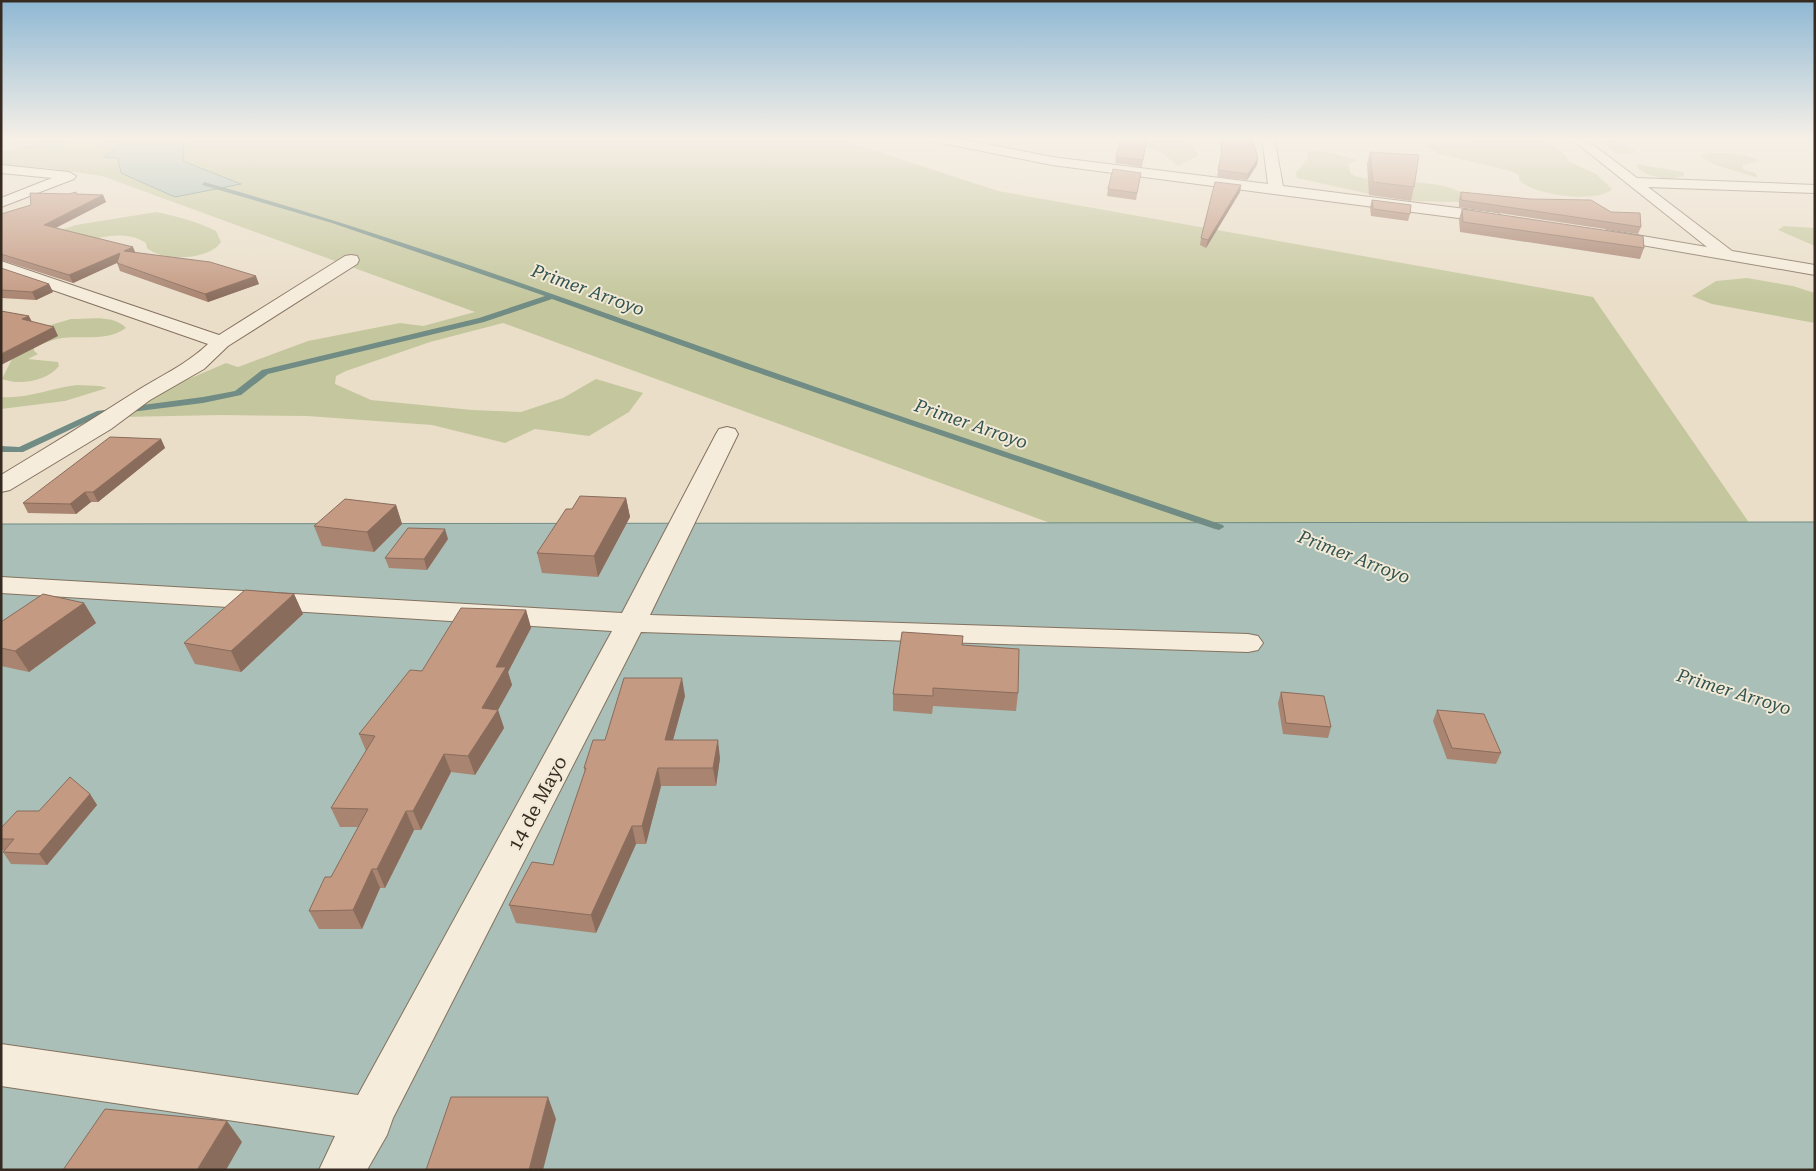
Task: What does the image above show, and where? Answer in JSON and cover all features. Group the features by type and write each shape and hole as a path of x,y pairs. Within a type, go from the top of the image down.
{"street":[{"path":"1,203 30,192"},
{"path":"1289,192 1516,221"},
{"path":"1648,192 1726,254"},
{"path":"1592,233 1815,270"},
{"path":"2,483 103,424 143,396 197,365 221,342 352,260"},
{"path":"1,266 221,342"},
{"name":"14 de Mayo","path":"342,1170 631,623 727,434"},
{"path":"1,585 631,623 1248,643"},
{"path":"1,1064 371,1118"}],"green space":[{"path":"145,192 1002,192 1593,297 1815,618 1146,558 503,323 430,342 346,371 336,376 335,384 371,400 472,410 521,412 563,398 596,379 643,393 629,412 589,436 535,429 505,443 432,425 307,416 122,417 170,387 226,363 238,367 308,341 400,323 423,326 475,312"},
{"path":"1359,192 1459,192 1465,194 1460,202 1416,201"},
{"path":"1545,192 1608,192 1604,194 1580,197"},
{"path":"156,212 172,215 216,231 221,242 207,252 197,256 186,257 175,257 154,252 147,248 146,243 136,238 124,236 100,238 52,251 58,231 76,225"},
{"path":"1784,226 1815,228 1815,246 1778,230"},
{"path":"1747,278 1793,286 1815,293 1815,323 1712,304 1692,296 1716,281"},
{"path":"71,319 108,319 126,328 118,333 101,337 66,338 34,347 34,351 38,354 28,359 58,362 59,366 48,375 33,381 17,382 2,379 12,359 37,329"},
{"path":"77,385 107,388 65,401 1,409 1,397 30,395"}],"water":[{"path":"163,192 202,192 175,197"},
{"path":"1815,522 1815,1170 1,1170 1,524"}],"building":[{"path":"76,192 76,194 103,195 44,225 133,247 124,251 210,262 256,276 205,294 117,263 120,253 69,275 1,254 1,214 31,205 30,193 69,194"},
{"path":"1213,192 1237,192 1208,240 1201,238"},
{"path":"1461,192 1530,199 1591,200 1611,212 1640,213 1641,227 1461,200"},
{"path":"1372,200 1411,205 1410,214 1373,209"},
{"path":"1462,209 1643,236 1644,248 1463,222"},
{"path":"1,268 49,284 32,292 1,290"},
{"path":"1,311 29,316 22,319 54,327 1,354"},
{"path":"110,437 161,439 93,492 85,492 70,504 23,503"},
{"path":"580,496 626,498 594,556 537,553 566,509 572,509"},
{"path":"345,499 396,505 367,532 314,526"},
{"path":"408,528 445,529 424,559 385,558"},
{"path":"245,590 294,594 231,651 184,643"},
{"path":"43,594 84,603 15,651 1,648 1,622"},
{"path":"461,608 526,610 496,667 506,667 482,708 498,710 468,756 444,754 413,811 406,811 377,869 372,869 353,910 309,911 325,877 331,877 368,809 331,808 375,736 359,734 410,670 422,671"},
{"path":"902,632 963,636 962,645 1019,649 1018,693 933,688 933,696 893,694"},
{"path":"624,678 682,678 665,740 718,740 713,768 658,768 642,826 632,826 591,915 509,905 532,862 553,865 586,768 584,768 593,740 605,740"},
{"path":"1281,692 1324,696 1331,727 1286,723"},
{"path":"1437,710 1484,714 1501,753 1452,748"},
{"path":"70,777 90,794 39,854 3,852 14,839 1,839 1,828 17,811 39,811"},
{"path":"451,1097 548,1097 529,1170 426,1170"},
{"path":"105,1109 227,1121 197,1170 63,1170"}],"waterway":[{"name":"Primer Arroyo","path":"230,192 334,222 552,296"},
{"path":"1,449 20,450 97,414 203,400 238,393 265,372 481,320 552,296"},
{"name":"Primer Arroyo","path":"552,296 747,366 1219,527"}]}
